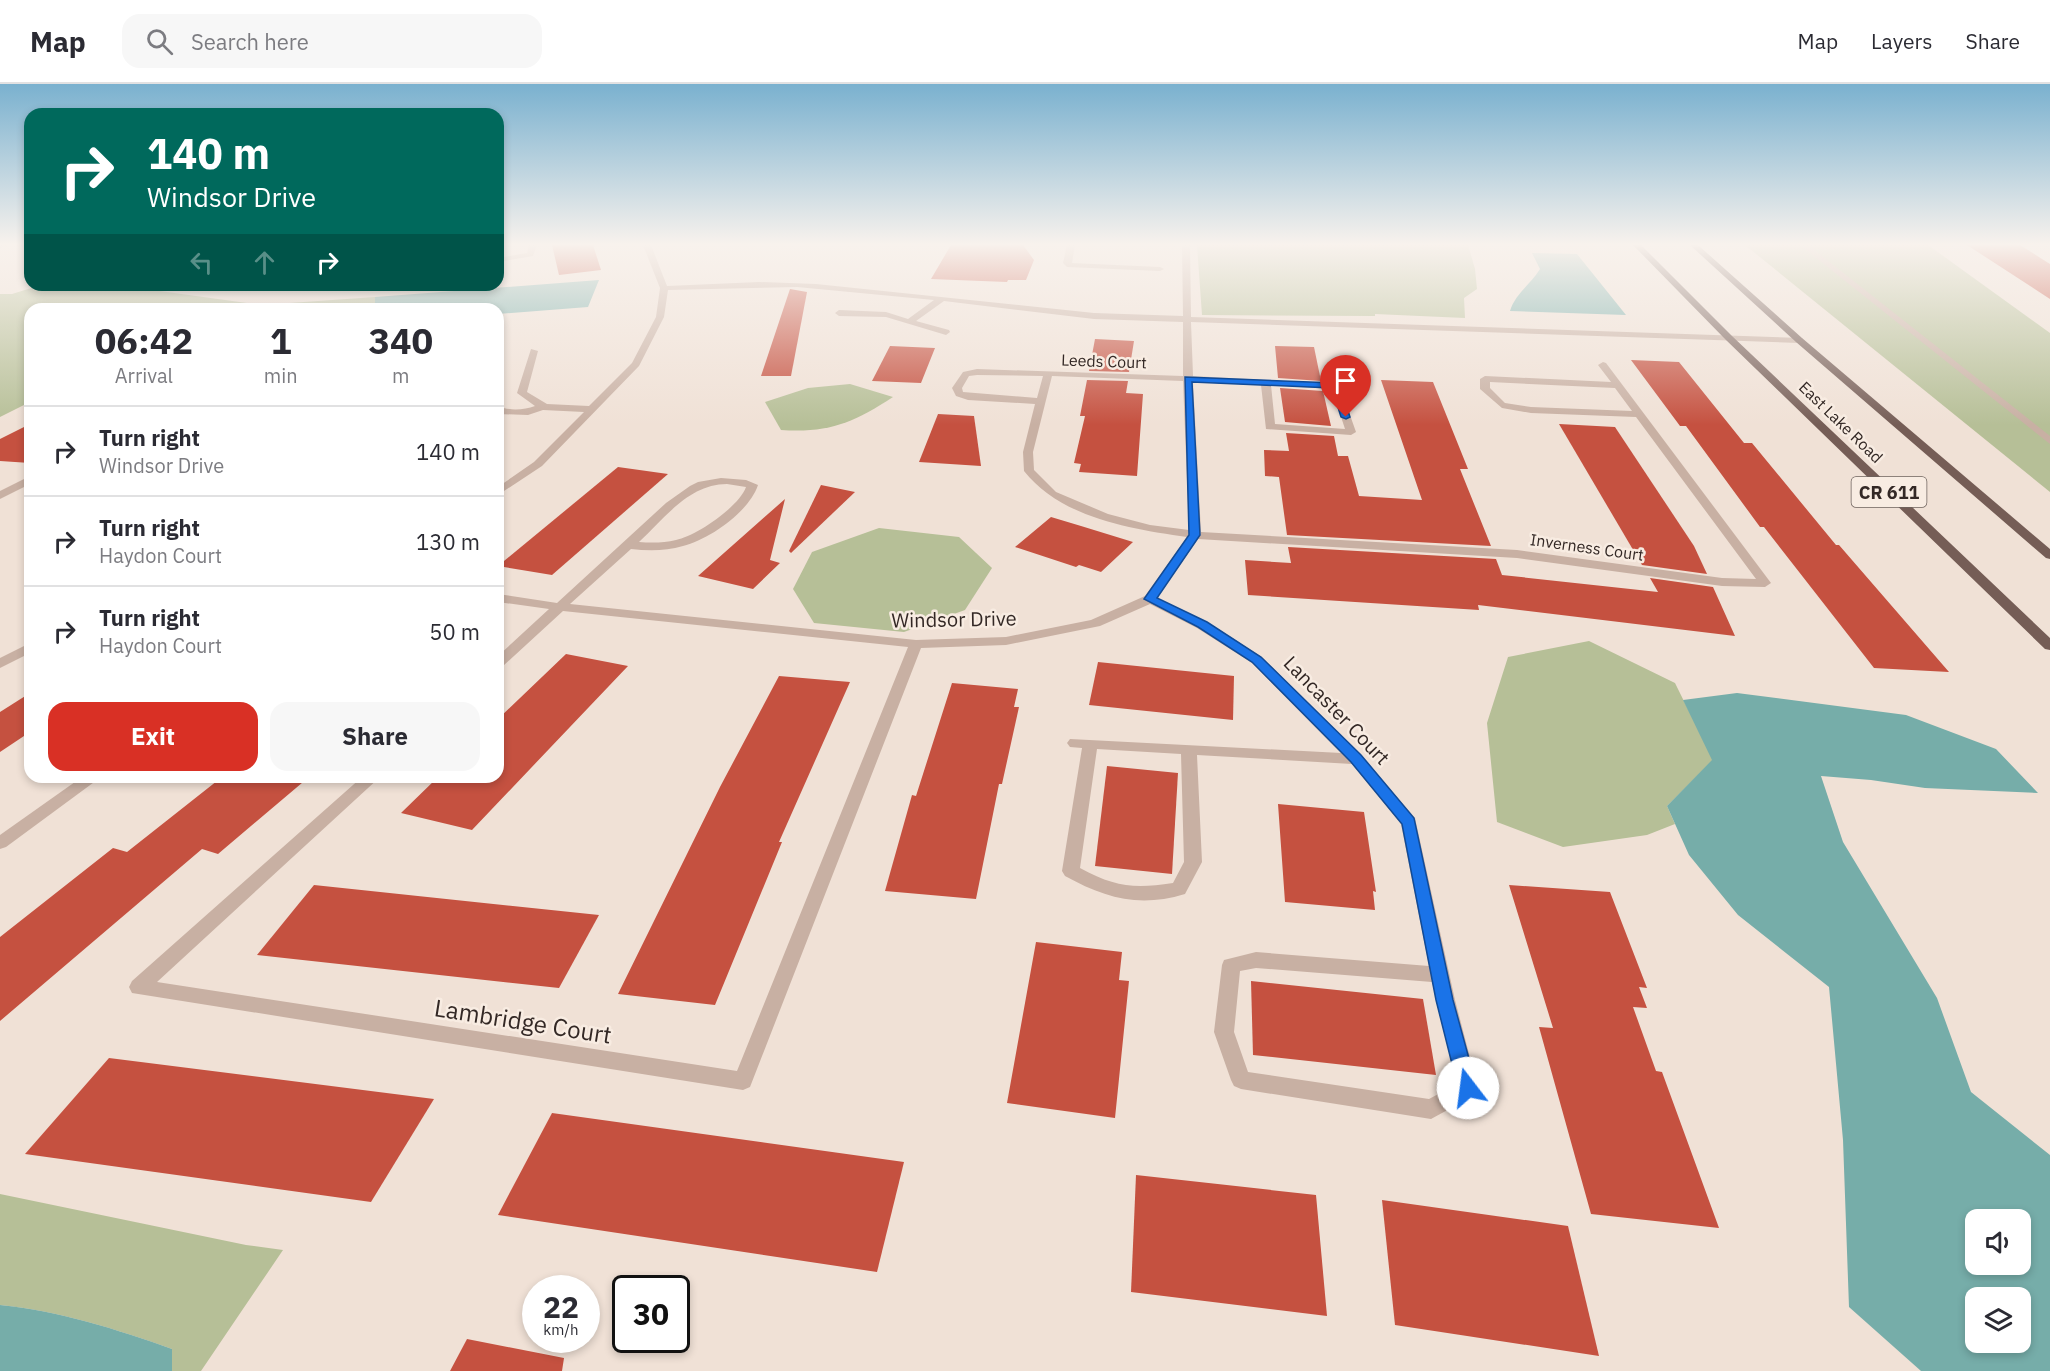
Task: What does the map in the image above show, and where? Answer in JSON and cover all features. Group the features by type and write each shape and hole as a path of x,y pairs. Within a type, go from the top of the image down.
{"main road":[{"name":"East Lake Road","path":"1696,305 2050,646"},
{"name":"East Lake Road","path":"1760,305 2050,555"}],"street":[{"path":"504,488 538,464 636,364 660,317 662,305"},
{"path":"910,321 932,305"},
{"path":"984,305 1094,316 1187,320 1799,340"},
{"path":"1150,599 1195,535 1187,305"},
{"path":"1879,305 2050,441"},
{"path":"839,313 877,314 946,332"},
{"path":"534,351 508,402 593,409"},
{"name":"Inverness Court","path":"1195,535 1517,554 1722,582 1765,583 1603,365"},
{"path":"1041,401 968,397 959,394 957,388 966,374 977,372 1048,374"},
{"name":"Leeds Court","path":"1195,535 1150,528 1104,516 1052,494 1029,471 1028,452 1048,374 1266,382 1336,386 1351,432 1270,427 1266,382"},
{"path":"1617,385 1485,379 1485,389 1502,405 1532,410 1640,414"},
{"path":"504,412 515,414 543,406"},
{"path":"504,657 690,490 704,484 723,481 752,485 752,492 745,501 698,536 684,543 665,546 629,545"},
{"path":"0,496 24,482"},
{"name":"Windsor Drive","path":"504,599 559,607 916,644 1006,641 1095,623 1150,599"},
{"name":"Lancaster Court","path":"1150,599 1202,625 1257,660 1356,759 1409,822 1440,975 1468,1088 1431,1109 1241,1080 1224,1032 1231,965 1256,960 1440,975"},
{"name":"Lambridge Court","path":"365,783 140,987 743,1081 916,644"},
{"path":"0,664 24,650"},
{"path":"1189,750 1193,862 1179,890 1141,895 1100,887 1071,871 1083,743 1356,759"},
{"path":"0,843 85,783"}],"green space":[{"path":"0,305 24,305 24,405 0,417"},
{"path":"1201,305 1464,305 1465,318 1375,314 1375,316 1202,315"},
{"path":"1819,305 2011,305 2050,333 2050,492"},
{"path":"850,384 893,397 853,420 827,428 798,431 781,430 765,402 808,388"},
{"path":"879,528 959,537 992,568 965,610 904,632 814,623 793,589 812,552"},
{"path":"1589,641 1675,683 1713,760 1667,806 1675,824 1647,835 1563,847 1497,822 1487,723 1508,657"},
{"path":"0,1194 246,1245 283,1250 201,1371 172,1371 172,1349 87,1322 0,1305"}],"water":[{"path":"504,305 589,305 588,307 504,314"},
{"path":"1512,305 1618,305 1626,315 1510,311"},
{"path":"1737,693 1906,715 1996,749 2038,793 1925,788 1821,776 1843,842 1937,998 1971,1092 2050,1155 2050,1371 1921,1371 1849,1307 1843,1140 1829,987 1738,915 1689,855 1667,806 1712,760 1683,700"},
{"path":"0,1305 87,1322 172,1349 172,1371 0,1371"}],"building":[{"path":"785,305 805,305 791,376 761,376"},
{"path":"1095,339 1134,341 1129,372 1089,371"},
{"path":"890,346 935,348 921,383 872,381"},
{"path":"1275,346 1314,347 1321,381 1278,378"},
{"path":"1631,360 1679,362 1744,443 1752,443 1836,545 1839,545 1949,672 1874,668 1764,527 1760,527 1686,426 1680,426"},
{"path":"1087,380 1128,381 1126,393 1143,394 1137,476 1079,472 1081,464 1074,463 1085,416 1080,416"},
{"path":"1381,380 1433,382 1468,469 1460,469 1491,546 1287,535 1279,477 1265,476 1264,450 1289,451 1286,433 1334,436 1338,456 1348,456 1359,496 1422,500"},
{"path":"1280,388 1323,391 1331,426 1285,422"},
{"path":"938,414 974,416 981,466 919,462"},
{"path":"1559,424 1615,427 1694,546 1707,574 1642,565"},
{"path":"24,427 24,463 0,461 0,439"},
{"path":"618,467 668,474 552,575 504,567 504,561"},
{"path":"821,485 855,492 791,553 789,551"},
{"path":"785,499 770,560 780,563 753,589 698,576"},
{"path":"1051,517 1133,542 1101,572 1079,565 1076,567 1015,547"},
{"path":"1288,547 1496,559 1502,575 1658,592 1650,578 1713,587 1735,636 1478,605 1479,610 1248,595 1245,560 1291,563"},
{"path":"566,654 628,666 472,830 401,813 432,783 504,783 504,713"},
{"path":"1098,662 1234,676 1233,720 1089,705"},
{"path":"779,676 850,682 779,842 782,842 715,1005 618,994 720,787"},
{"path":"952,683 1018,689 1014,707 1019,707 1002,784 999,784 976,899 885,891 912,795 916,796"},
{"path":"24,697 24,736 0,752 0,712"},
{"path":"1107,766 1178,773 1172,874 1095,866"},
{"path":"214,783 302,783 218,854 202,849 0,1021 0,937 113,848 127,852"},
{"path":"1278,804 1364,812 1376,892 1373,891 1375,910 1285,902"},
{"path":"314,885 599,915 559,988 257,955"},
{"path":"1509,885 1610,892 1647,988 1639,987 1647,1008 1633,1007 1656,1071 1662,1072 1719,1228 1591,1214 1539,1027 1553,1028"},
{"path":"1036,942 1122,952 1119,980 1129,981 1115,1118 1007,1103"},
{"path":"1251,981 1423,999 1436,1075 1253,1055"},
{"path":"109,1058 434,1099 371,1202 25,1154"},
{"path":"552,1113 904,1162 877,1272 498,1215"},
{"path":"1136,1175 1316,1195 1327,1316 1131,1292"},
{"path":"1382,1200 1568,1226 1599,1356 1395,1325"},
{"path":"467,1339 522,1350 522,1353 538,1353 564,1358 562,1371 450,1371"}],"route":[{"path":"1346,417 1336,386 1188,379 1195,535 1150,599 1202,625 1257,660 1356,759 1409,822 1445,1000 1468,1088"}]}
